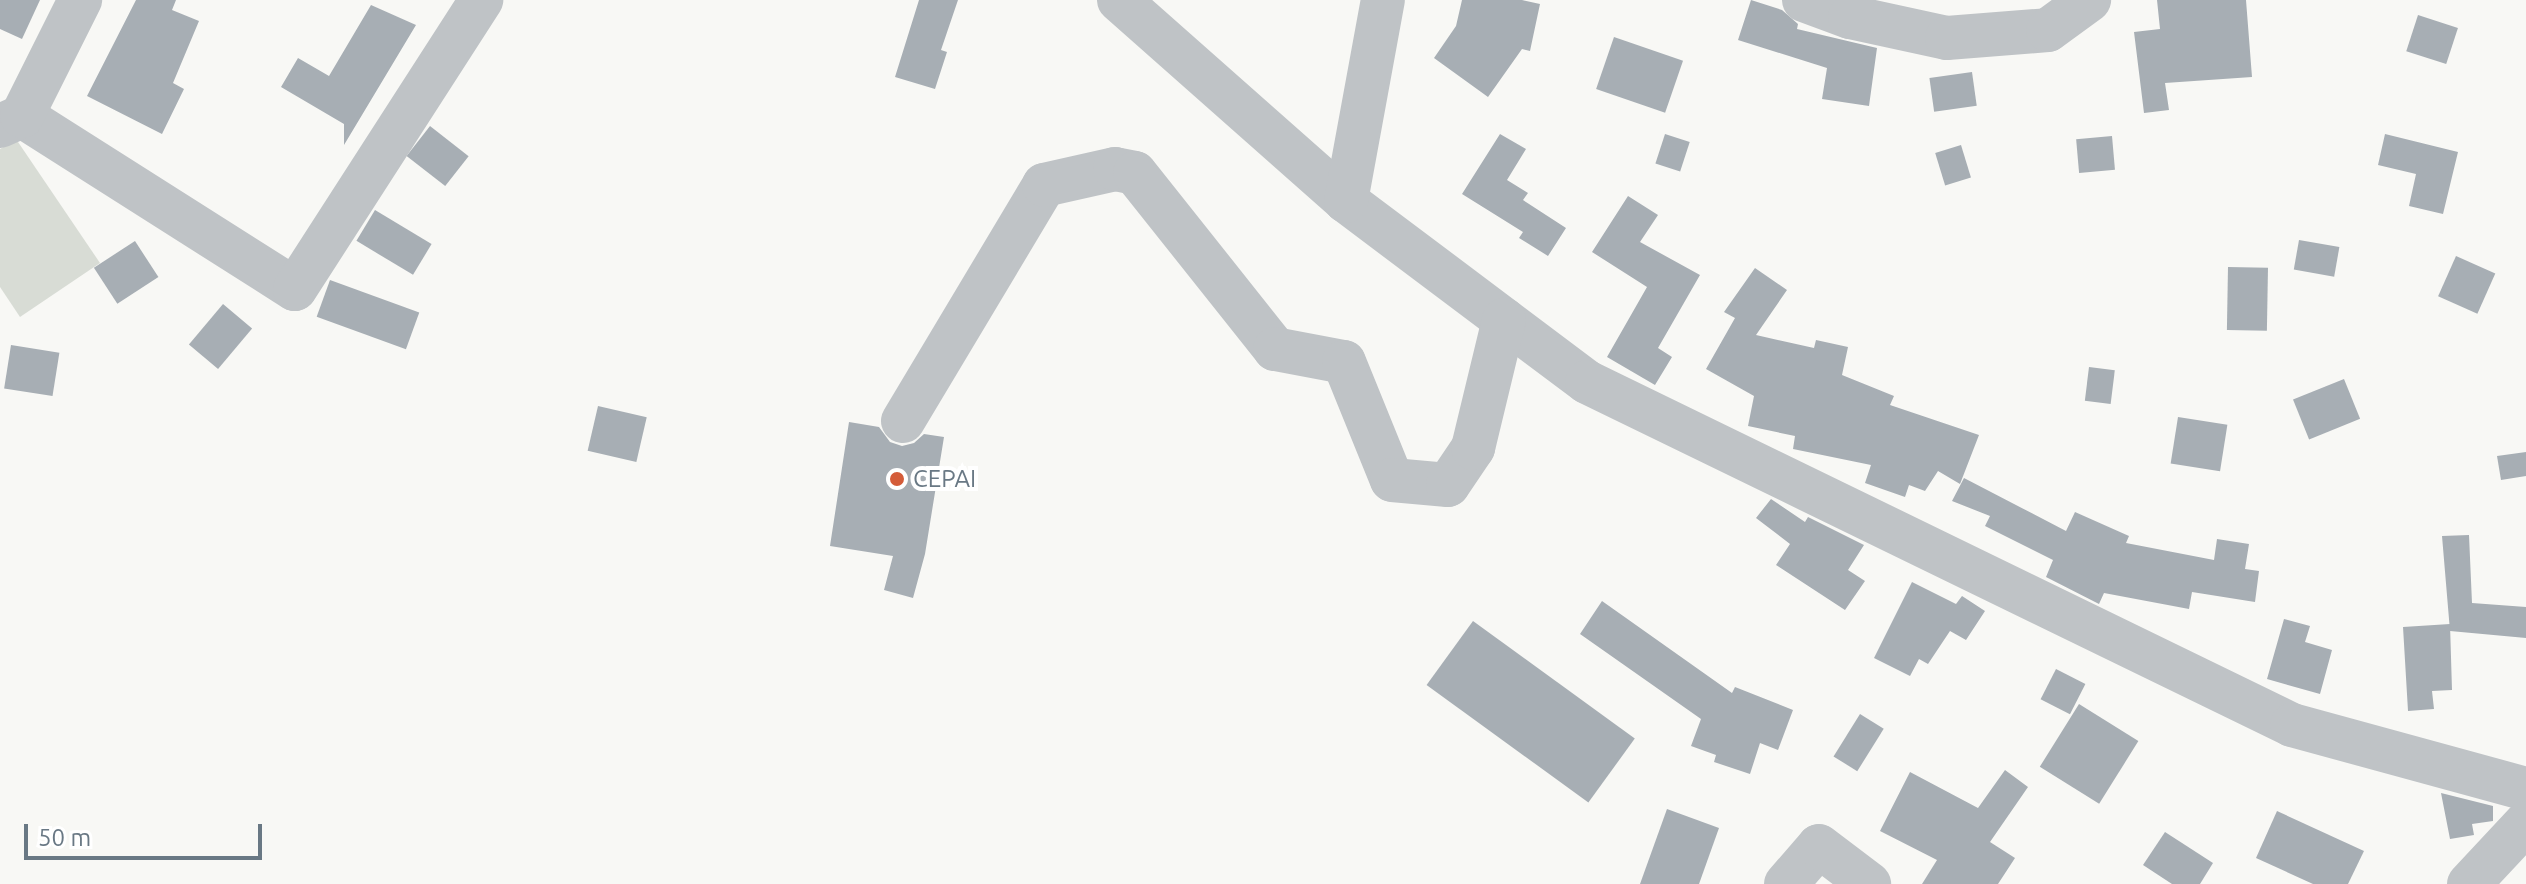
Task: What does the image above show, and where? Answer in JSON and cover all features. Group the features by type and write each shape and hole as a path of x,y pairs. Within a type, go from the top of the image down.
{"street":[{"path":"80,0 11,121 295,289 481,0"},
{"path":"1119,0 1346,201 1587,382 2292,725 2526,789"},
{"path":"1346,201 1383,0"},
{"path":"1804,0 1850,17 1947,38 2048,30 2089,0"},
{"path":"903,421 1044,185 1115,169 1135,173 1275,349 1344,362 1392,480 1448,485 1473,448 1504,320"},
{"path":"2492,875 2526,823"},
{"path":"1786,884 1819,846 1869,884"}],"shaded area":[{"path":"16,139 100,263 20,317 0,287 0,149"}],"building":[{"path":"0,0 40,0 22,39 0,29"},
{"path":"136,0 176,0 172,10 199,21 173,83 184,89 162,134 87,96"},
{"path":"919,0 958,0 941,50 947,52 935,89 895,77"},
{"path":"1462,0 1522,0 1540,4 1530,51 1522,49 1488,97 1434,58 1456,26"},
{"path":"1751,0 1782,10 1798,24 1797,29 1877,48 1869,106 1822,99 1827,68 1738,40"},
{"path":"2157,0 2246,0 2252,77 2165,83 2169,110 2144,113 2134,32 2160,29"},
{"path":"371,5 416,25 344,145 344,124 281,87 298,58 329,76"},
{"path":"2418,15 2458,28 2446,64 2406,51"},
{"path":"1614,37 1683,61 1665,113 1596,89"},
{"path":"1972,72 1977,106 1934,112 1929,78"},
{"path":"430,126 469,156 445,186 407,156"},
{"path":"1500,134 1526,149 1507,180 1528,193 1523,200 1566,228 1548,256 1519,238 1523,232 1462,194"},
{"path":"1665,134 1690,142 1680,172 1655,163"},
{"path":"2385,134 2458,152 2443,214 2409,206 2416,174 2378,165"},
{"path":"2112,136 2115,170 2079,173 2076,139"},
{"path":"1961,145 1971,178 1945,185 1935,153"},
{"path":"1628,196 1658,215 1640,242 1700,275 1658,348 1672,357 1655,385 1607,357 1647,287 1592,252"},
{"path":"375,210 432,244 413,275 356,241"},
{"path":"2299,240 2339,247 2334,277 2294,270"},
{"path":"135,241 158,277 117,304 94,268"},
{"path":"2456,256 2495,273 2477,314 2438,296"},
{"path":"2228,267 2268,268 2267,331 2227,330"},
{"path":"1755,268 1787,290 1756,335 1814,348 1816,340 1848,347 1842,375 1894,396 1890,405 1979,435 1960,484 1938,471 1925,491 1909,485 1905,497 1865,483 1871,465 1793,449 1795,436 1748,426 1754,396 1706,369 1735,318 1724,312"},
{"path":"330,280 419,312 406,349 317,317"},
{"path":"223,304 252,328 218,369 189,345"},
{"path":"11,345 59,353 53,396 4,388"},
{"path":"2089,367 2115,370 2111,404 2085,401"},
{"path":"2344,379 2360,419 2309,439 2293,400"},
{"path":"598,406 647,417 636,462 588,451"},
{"path":"2178,417 2227,425 2220,471 2171,463"},
{"path":"849,422 879,427 890,442 902,446 914,443 924,434 944,437 925,554 913,598 884,590 893,556 830,546"},
{"path":"2526,452 2526,476 2501,480 2497,456"},
{"path":"1964,478 2066,531 2075,512 2129,536 2126,543 2214,560 2217,539 2249,544 2245,569 2259,571 2255,602 2192,592 2189,609 2104,593 2099,604 2046,577 2053,560 1985,526 1990,516 1952,501"},
{"path":"1771,499 1805,522 1808,517 1864,545 1848,570 1865,581 1845,610 1776,565 1790,544 1756,518"},
{"path":"2469,535 2472,603 2526,607 2526,638 2450,631 2442,536"},
{"path":"1912,582 1956,604 1962,596 1985,611 1966,640 1950,631 1928,664 1919,659 1910,676 1874,658"},
{"path":"1602,601 1732,693 1735,687 1793,710 1778,750 1760,743 1750,774 1714,762 1716,755 1691,746 1701,719 1580,634"},
{"path":"2284,619 2310,626 2305,642 2332,650 2320,694 2267,679"},
{"path":"1473,621 1635,739 1588,802 1427,685"},
{"path":"2450,624 2452,690 2432,691 2434,709 2408,711 2403,627"},
{"path":"2056,669 2085,684 2070,714 2041,699"},
{"path":"2079,704 2138,741 2099,804 2040,767"},
{"path":"1860,714 1884,729 1857,771 1834,756"},
{"path":"2005,770 2028,787 1990,842 2015,858 1998,884 1922,884 1937,860 1880,831 1910,772 1978,808"},
{"path":"2441,793 2493,806 2493,821 2472,824 2474,835 2450,839"},
{"path":"1667,809 1719,828 1699,884 1640,884"},
{"path":"2277,811 2364,851 2348,884 2313,884 2256,858"},
{"path":"2165,832 2213,863 2200,884 2172,884 2143,865"}],"place":[{"name":"CEPAI","path":"897,479"}]}
